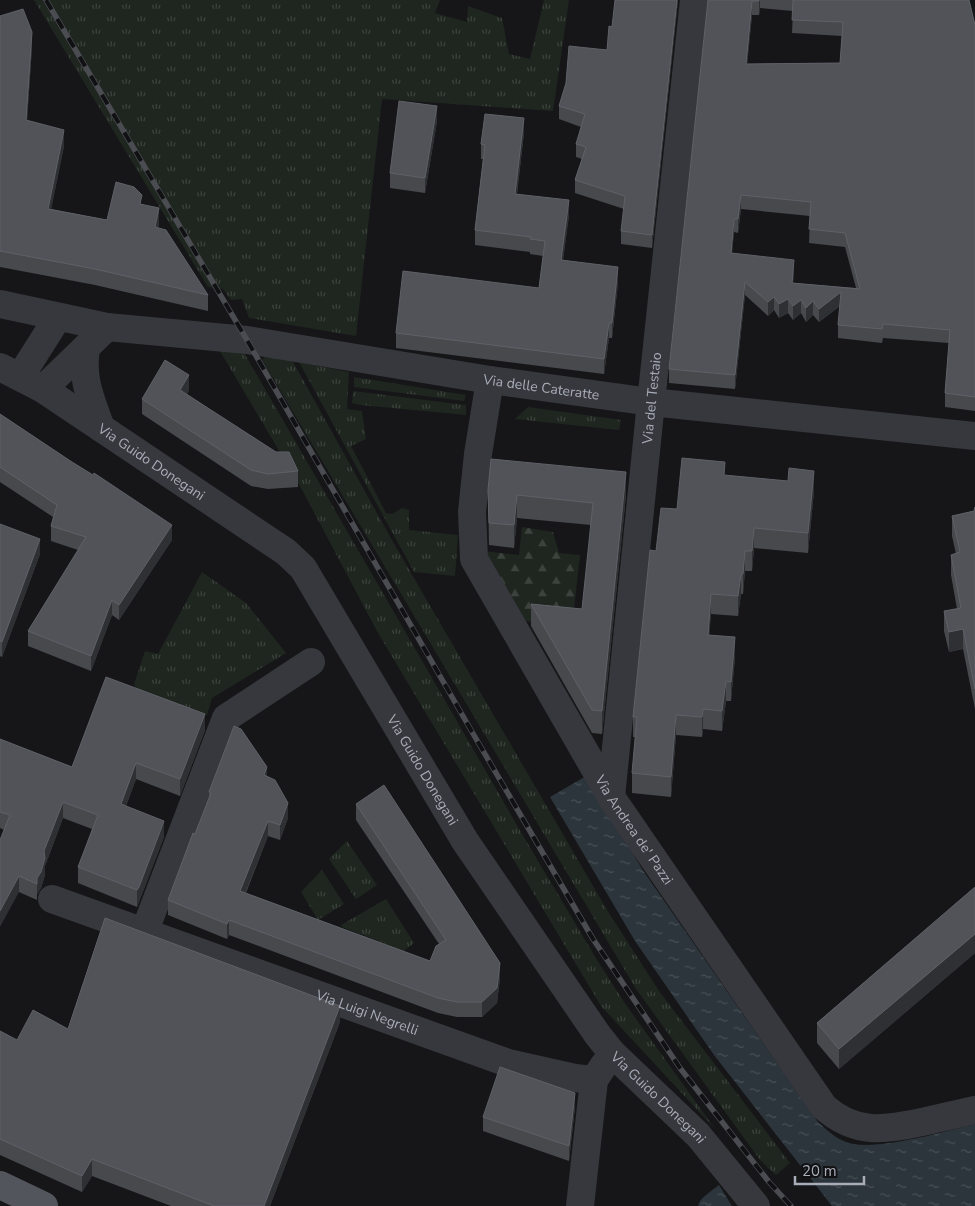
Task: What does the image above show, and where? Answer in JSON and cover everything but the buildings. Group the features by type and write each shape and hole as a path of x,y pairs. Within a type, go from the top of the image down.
{"main road":[{"path":"0,1185 44,1206"}],"street":[{"name":"Via del Testaio","path":"611,797 694,0"},
{"name":"Via delle Cateratte","path":"0,304 107,327 247,340 490,380 651,402 975,436"},
{"path":"21,378 58,316"},
{"path":"21,378 86,348 107,327"},
{"path":"86,348 83,364 85,381 101,428"},
{"name":"Via Guido Donegani","path":"21,378 101,428 286,552 303,568 465,840 581,1011 612,1054 698,1135 756,1206"},
{"name":"Via Andrea de' Pazzi","path":"490,380 478,454 472,512 474,559 611,797 824,1107 844,1122 858,1127 873,1129 892,1129 975,1110"},
{"path":"144,933 226,718 311,662"},
{"name":"Via Luigi Negrelli","path":"52,899 508,1062 574,1078 594,1080"},
{"path":"580,1206 594,1080 612,1054"}],"green space":[{"path":"34,0 440,0 435,13 467,22 468,6 502,18 509,54 530,59 544,0 569,0 553,111 382,99 356,336 249,318 242,299 231,300 223,289 208,287"},
{"path":"217,346 243,351 597,960 624,1002 715,1129 601,1006 378,633 300,486"},
{"path":"266,356 292,360 393,542 607,910 659,991 790,1163 776,1175 760,1160 636,989 262,360"},
{"path":"299,362 349,372 347,409 362,411 366,439 351,446 386,513 392,514 402,508 409,510 409,530 458,535 455,576 414,572"},
{"path":"354,377 466,395 464,401 354,387"},
{"path":"353,391 466,405 466,415 361,405 352,403"},
{"path":"528,407 621,420 619,430 515,419"},
{"path":"522,527 553,532 559,553 580,555 572,627 524,621 481,551 519,555"},
{"path":"202,572 246,603 286,653 212,698 207,715 137,691 134,684 145,651 158,654"},
{"path":"347,841 377,885 356,899 329,859"},
{"path":"322,870 344,904 318,920 301,892"},
{"path":"386,899 414,943 404,951 341,925"}],"water":[{"path":"588,775 642,869 818,1122 831,1134 846,1142 858,1145 909,1140 975,1124 975,1206 832,1206 714,1055 635,941 550,797"},
{"path":"719,1185 732,1206 698,1206 704,1197"}],"railway":[{"path":"46,0 247,340 593,939 680,1068 769,1182 791,1206"}]}
